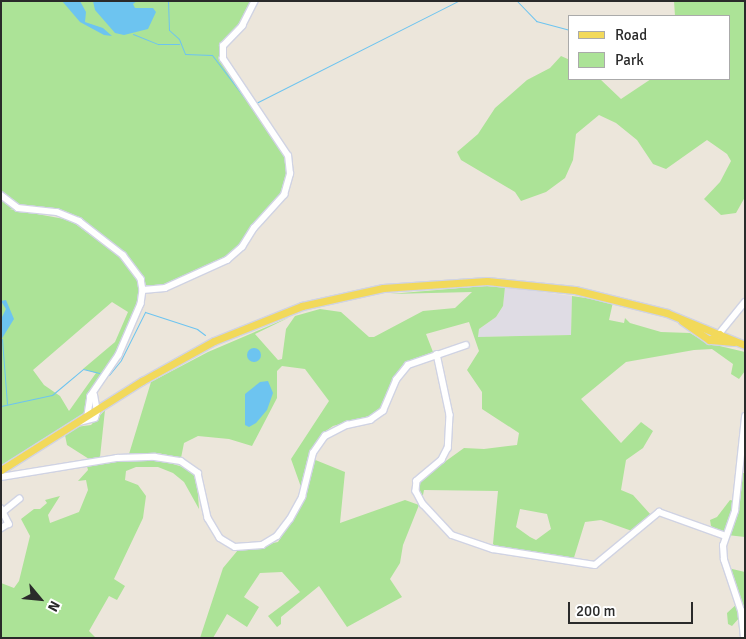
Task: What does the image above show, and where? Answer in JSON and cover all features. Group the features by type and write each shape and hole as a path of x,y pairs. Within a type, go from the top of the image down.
{"main road":[{"path":"3,473 88,416 94,405 105,405 194,351 254,323 319,302 383,288 474,281 533,284 595,293 678,317 745,345"},
{"path":"678,317 712,340 737,342"},
{"path":"712,340 719,334"}],"street":[{"path":"143,290 165,288 227,260 242,247 254,228 284,196 290,174 288,156 223,59 223,46 242,26 255,1"},
{"path":"1,195 18,208 58,212 79,221 129,262 141,279 143,290 123,347 95,391 92,420 78,422"},
{"path":"719,334 745,302"},
{"path":"3,473 117,458 155,456 182,461 198,473 208,518 220,538 235,547 262,545 277,536 290,519 302,497 313,453 325,436 377,417 388,404 402,370 415,362 466,345"},
{"path":"437,354 450,415 449,440 445,456 420,477 416,491 423,504 452,535 493,548 595,565 659,512 726,536"},
{"path":"744,638 741,611 724,560 726,536 735,511 745,417"},
{"path":"1,529 9,524 2,510 19,499"}],"shaded area":[{"path":"505,287 572,296 571,335 478,337 479,329 496,317 503,306"}],"green space":[{"path":"1,1 255,1 222,50 221,63 240,85 286,156 287,169 284,190 239,250 208,272 176,287 145,285 136,266 124,253 66,212 9,209 70,220 120,257 134,273 141,288 139,304 86,413 1,467","holes":["112,302 128,312 115,342 83,369 96,373 69,411 60,396 44,385 33,370"]},
{"path":"674,1 745,1 745,197 736,213 721,215 704,199 720,182 731,161 727,154 707,140 666,169 653,164 637,140 616,123 599,115 576,134 573,160 565,178 546,192 521,201 515,192 461,160 457,152 478,134 495,108 527,80 550,68 561,56 568,59 568,80 601,80 621,99 650,80 731,80 731,15 675,15"},
{"path":"484,286 505,287 503,306 496,317 479,329 478,337 571,335 572,296 613,302 609,320 624,323 625,318 630,323 661,332 690,333 707,343 745,352 745,371 739,379 731,374 733,364 712,349 694,350 626,362 581,399 621,443 641,422 653,431 643,448 626,460 621,490 633,495 651,515 632,531 601,520 585,522 572,564 499,550 493,544 498,491 424,490 422,500 418,493 421,479 464,448 484,449 517,445 519,433 482,409 482,392 467,370 479,351 469,322 426,334 433,352 404,363 391,383 381,408 373,415 333,426 323,433 310,454 301,487 291,459 329,401 305,369 282,366 277,371 277,398 252,446 229,439 198,436 184,443 181,458 158,453 129,454 151,382 208,352 290,317 255,334 278,360 282,359 286,329 295,316 320,309 341,312 369,337 374,337 423,311 455,308 472,292 390,294","holes":["520,509 547,514 551,529 536,540 516,527"]},
{"path":"105,410 100,457 89,459 67,445 65,435 76,427 91,425"},
{"path":"135,459 159,460 190,469 197,481 199,509 184,482 173,473 158,467 136,467 126,471 125,480 138,485 146,496 143,518 114,579 125,586 117,600 109,596 89,631 96,638 1,638 1,583 14,588 19,581 30,536 21,519 34,509 40,509 47,503 45,500 60,496 48,515 50,523 79,512 88,490 86,480 78,481 88,470 87,466"},
{"path":"313,459 345,472 340,523 405,500 419,505 403,545 400,563 390,579 402,597 347,627 319,586 281,617 281,624 277,627 268,616 300,592 282,572 260,573 244,597 259,607 247,627 227,614 213,638 200,638 223,568 238,550 278,542 301,505"},
{"path":"742,473 745,473 745,537 727,535 711,526 710,520 717,517 730,500 734,501"},
{"path":"728,568 745,572 745,623 740,617 732,626 728,624 727,613 739,602"}],"water":[{"path":"62,1 80,1 86,12 85,22 103,28 112,36 104,35 80,22"},
{"path":"93,1 137,1 133,4 135,8 153,8 156,12 148,29 124,35 115,33 95,10"},
{"path":"6,300 14,319 1,340 1,319 6,309 1,301"},
{"path":"251,348 257,348 261,355 257,362 251,362 247,358 247,352"},
{"path":"268,381 273,393 267,410 256,423 249,427 245,425 245,394 260,382"}],"waterway":[{"path":"168,1 169,30 179,39 185,54 212,55 247,101"},
{"path":"256,103 458,1"},
{"path":"517,1 536,21 568,29"},
{"path":"133,34 158,44 179,44"},
{"path":"109,375 121,360 145,312 197,329 205,335"},
{"path":"2,339 7,404"},
{"path":"1,406 52,395 83,369 103,374"}]}
